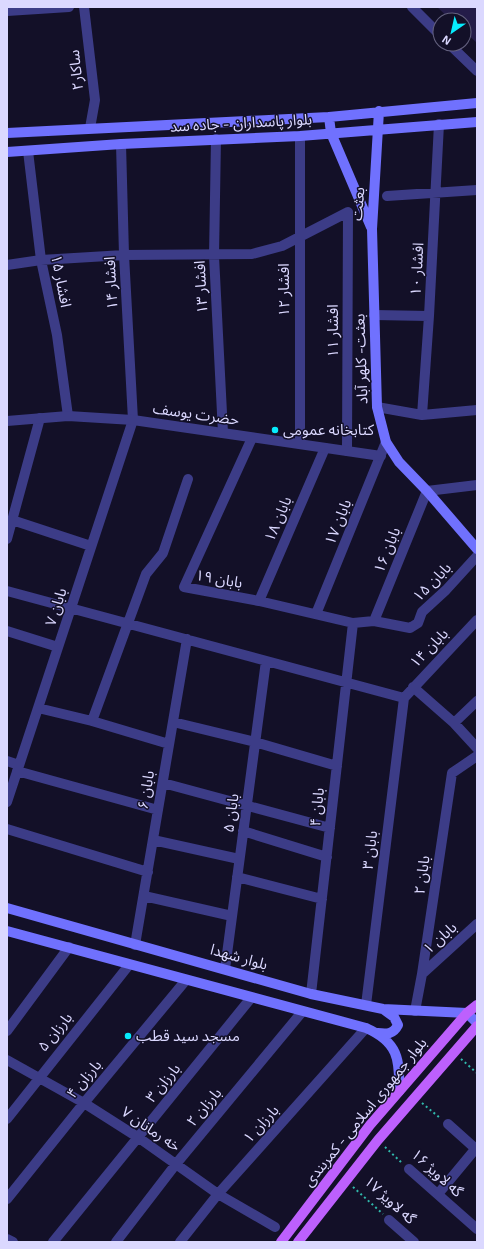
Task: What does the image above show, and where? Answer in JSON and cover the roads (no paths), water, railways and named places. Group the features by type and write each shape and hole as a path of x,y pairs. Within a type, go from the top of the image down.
{"main road":[{"name":"بلوار پاسداران - جاده سد","path":"7,133 329,117 379,111 477,103"},
{"name":"بعثت","path":"372,229 379,111"},
{"name":"بعثت","path":"329,117 331,133 372,229"},
{"name":"بلوار پاسداران - جاده سد","path":"7,152 121,144 300,136 378,128 477,122"},
{"name":"بعثت- کلهر آباد","path":"372,229 377,407 386,442 399,462 427,491 477,549"},
{"name":"بلوار شهدا","path":"7,908 311,994 383,1008 467,1013"},
{"path":"8,932 69,947 129,965 366,1028 377,1033 391,1044 396,1053 399,1071 399,1091"},
{"name":"بلوار جمهوری اسلامی - کمربندی","path":"281,1242 370,1125 467,1013 477,1005"},
{"path":"377,1033 388,1034 393,1032 398,1025 397,1020 383,1008"},
{"path":"467,1013 477,1025"},
{"name":"بلوار جمهوری اسلامی - کمربندی","path":"299,1242 378,1140 477,1025"}],"street":[{"path":"7,11 69,7"},
{"name":"ساکار۲","path":"84,7 95,100 90,128"},
{"path":"412,7 432,27"},
{"path":"457,52 477,71"},
{"name":"افشار ۱۰","path":"422,415 429,316 439,124"},
{"name":"افشار ۱۲","path":"300,136 300,444"},
{"name":"افشار ۱۳","path":"216,139 214,256 223,433"},
{"name":"افشار ۱۴","path":"121,144 124,255 133,420"},
{"name":"افشار ۱۵","path":"28,151 41,260 57,334 68,416"},
{"path":"387,196 436,194 477,190"},
{"name":"افشار ۱۱","path":"299,236 348,212 347,451"},
{"path":"7,265 41,260 124,255 214,256 252,254 282,246 299,236"},
{"path":"374,315 429,316"},
{"path":"377,407 422,415 477,410"},
{"name":"حضرت یوسف","path":"7,421 68,416 133,420 381,456"},
{"path":"7,539 40,418"},
{"name":"بابان ۷","path":"7,802 133,420"},
{"name":"بابان ۱۹","path":"252,438 184,587 259,601 353,623 374,621 410,628"},
{"name":"بابان ۱۷","path":"316,614 386,442"},
{"name":"بابان ۱۸","path":"259,601 325,448"},
{"path":"92,721 129,624 146,574 163,554 188,479"},
{"path":"427,491 477,485"},
{"name":"بابان ۱۶","path":"374,621 427,491"},
{"path":"12,520 91,546"},
{"name":"بابان ۱۵","path":"410,628 418,623 422,612 446,590 477,556"},
{"path":"7,591 404,698"},
{"name":"بابان ۱۴","path":"404,698 477,620"},
{"name":"بابان ۴","path":"311,994 353,623"},
{"path":"7,631 58,647"},
{"name":"بابان ۶","path":"135,945 187,639"},
{"name":"بابان ۵","path":"225,969 266,661"},
{"path":"413,687 454,723 477,748"},
{"name":"بابان ۳","path":"366,1005 404,698"},
{"path":"454,723 477,701"},
{"path":"38,708 92,721 169,744"},
{"path":"173,722 255,742 337,766"},
{"name":"بابان ۲","path":"415,1011 422,974 452,773 477,756"},
{"path":"7,761 18,768 158,810"},
{"path":"162,783 330,828"},
{"path":"7,829 148,872"},
{"path":"243,831 327,857"},
{"path":"153,840 240,859"},
{"path":"237,876 322,899"},
{"path":"144,896 232,916"},
{"name":"بابان ۱","path":"422,974 477,924"},
{"path":"7,1031 69,947"},
{"name":"بارزان ۵","path":"7,1119 39,1076 129,965"},
{"name":"بارزان ۴","path":"7,1199 186,980"},
{"name":"بارزان ۳","path":"53,1242 139,1138 251,998"},
{"name":"بارزان ۲","path":"116,1242 176,1164 302,1012"},
{"name":"بارزان ۱","path":"180,1242 218,1194 366,1028"},
{"name":"خه رمانان ۷","path":"7,1060 39,1076 84,1103 139,1138 218,1194 275,1227"},
{"path":"438,1194 477,1149 448,1124"},
{"name":"۱۶ گه لاویژ","path":"409,1169 477,1228"},
{"name":"گه لاویژ ۱۷","path":"390,1220 414,1242"},
{"path":"7,1240 13,1242"}],"place":[{"name":"کتابخانه عمومی","path":"275,430"},
{"name":"مسجد سید قطب","path":"128,1036"}]}
